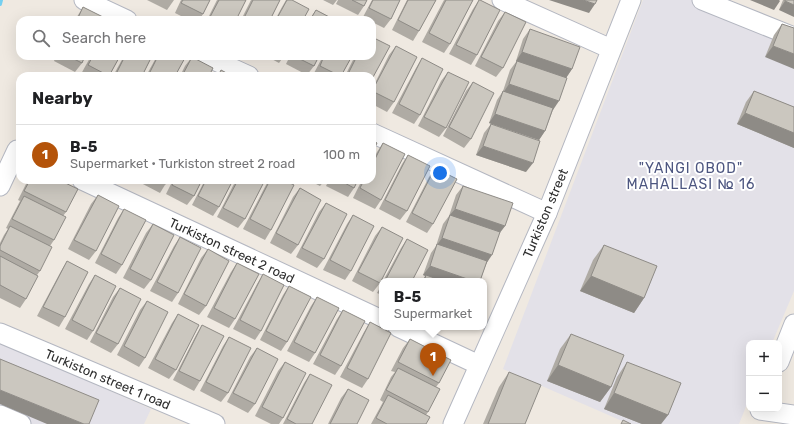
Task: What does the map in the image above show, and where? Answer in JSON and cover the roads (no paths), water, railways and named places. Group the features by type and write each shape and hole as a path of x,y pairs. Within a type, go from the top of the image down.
{"street":[{"path":"84,0 118,16"},
{"path":"502,0 611,49"},
{"name":"Turkiston street","path":"453,424 547,213 631,0"},
{"path":"702,0 794,36"},
{"path":"214,60 239,72"},
{"path":"376,135 547,213"},
{"path":"0,186 16,155"},
{"name":"Turkiston street 2 road","path":"91,184 379,319"},
{"path":"782,354 794,324"},
{"path":"404,330 479,365"},
{"name":"Turkiston street 1 road","path":"0,333 215,424"},
{"path":"754,424 759,412"},
{"path":"777,412 794,415"},
{"path":"0,415 21,424"}],"waterway":[{"path":"0,4 1,0"}],"place":[{"name":"В-5","path":"433,376"}],"district":[{"name":"\"YANGI OBOD\" MAHALLASI № 16","path":"691,176"}]}
